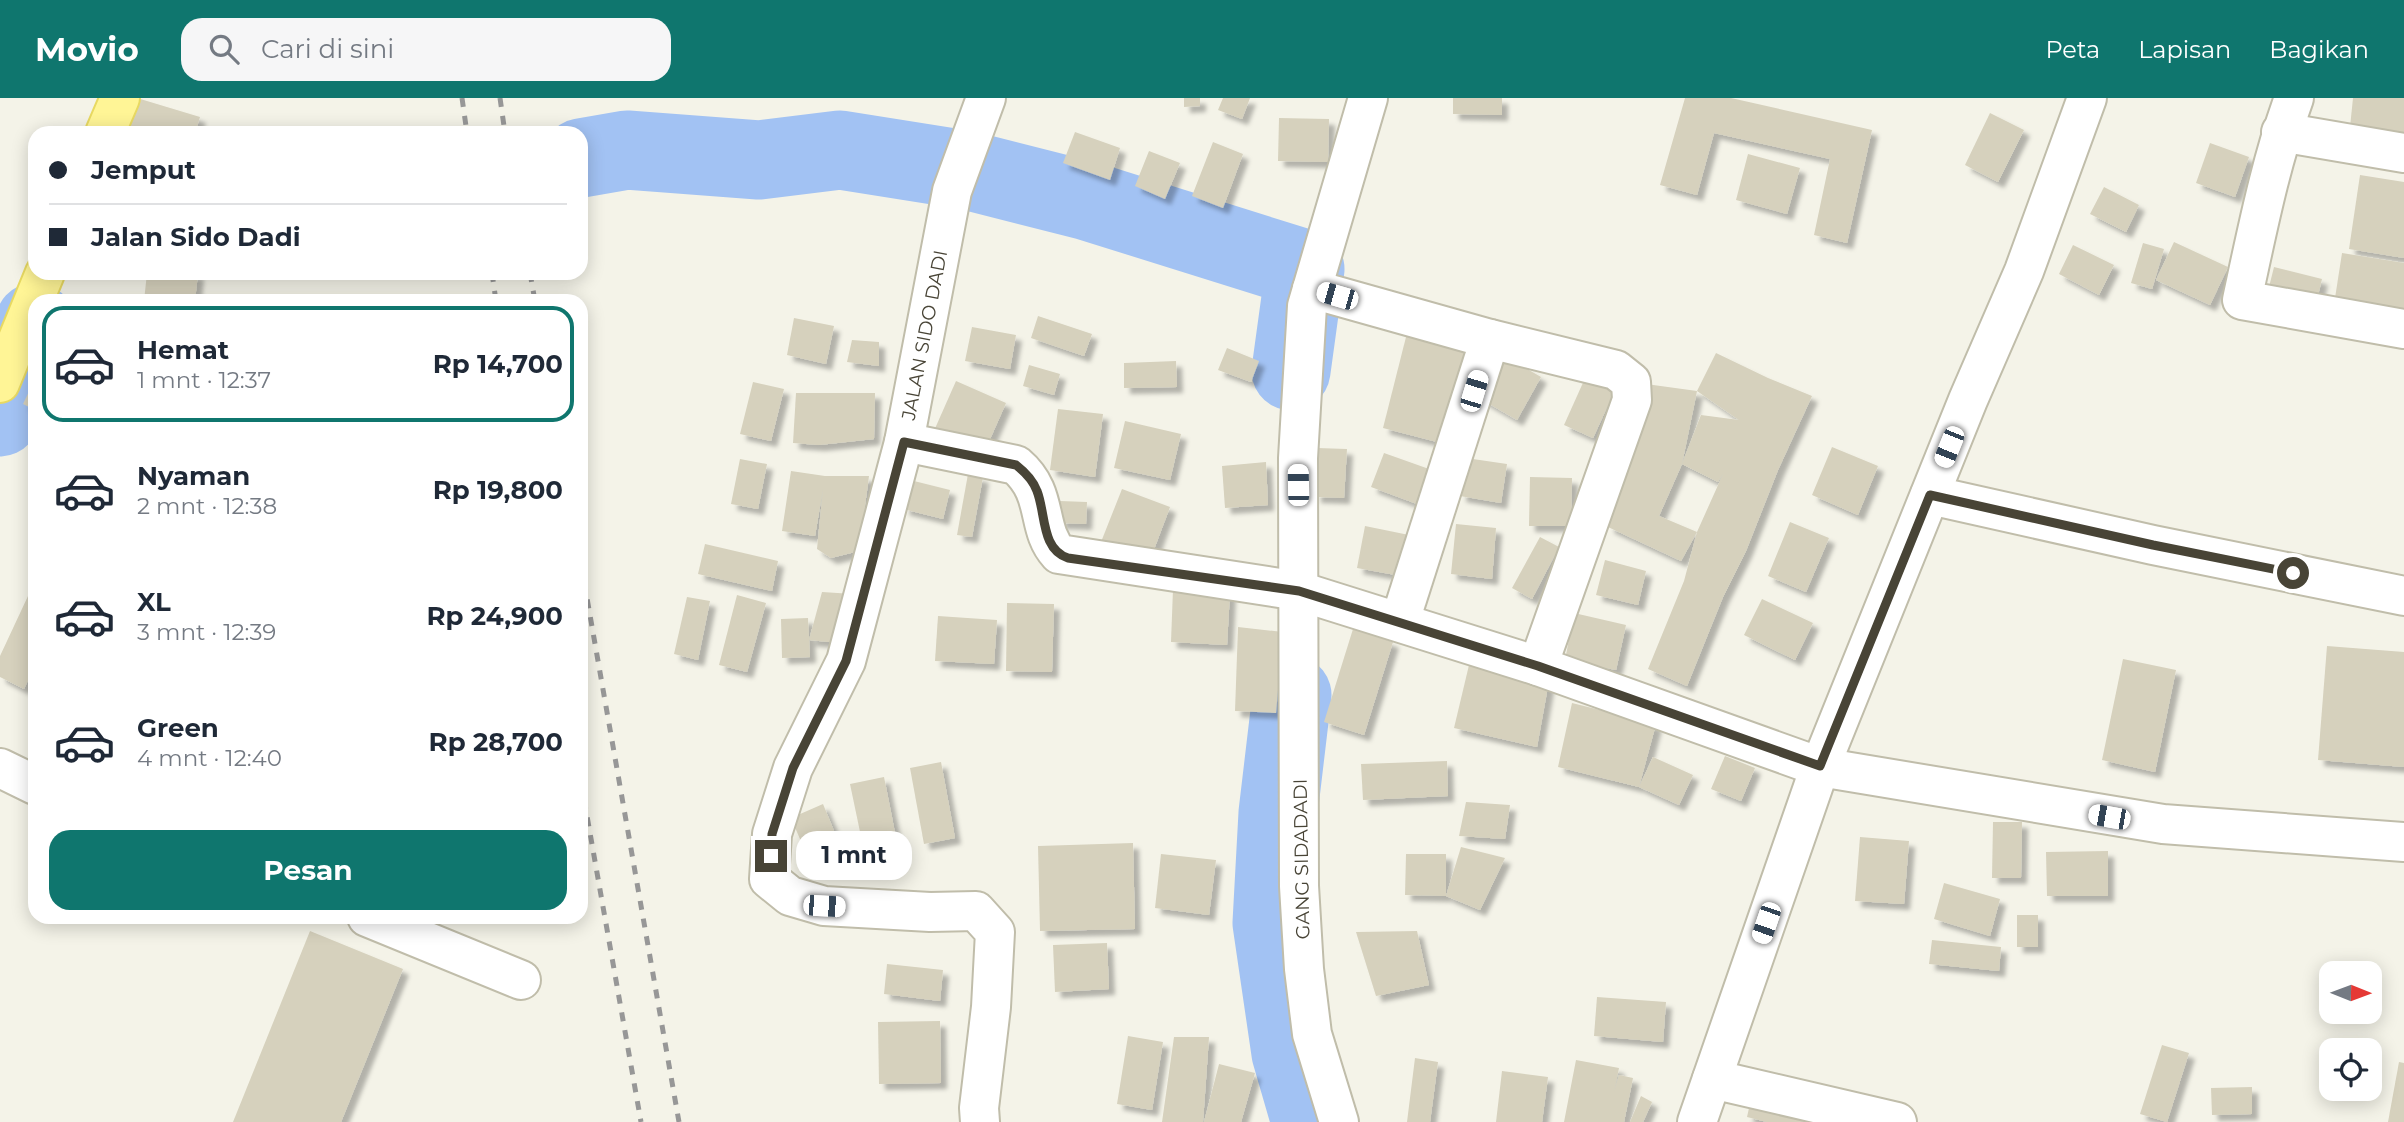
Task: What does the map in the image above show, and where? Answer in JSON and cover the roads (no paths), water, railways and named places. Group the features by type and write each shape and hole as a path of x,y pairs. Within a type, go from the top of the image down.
{"main road":[{"path":"108,126 120,98"},
{"path":"0,383 28,316"}],"street":[{"name":"JALAN SIDO DADI","path":"980,1122 995,932 976,911 930,912 824,906 790,896 769,879 772,834 793,768 846,661 904,442 952,191 986,98"},
{"name":"GANG SIDADADI","path":"1339,1122 1312,1034 1304,969 1288,590 1307,306 1368,98"},
{"path":"1698,1122 1820,766 1968,400 2024,271 2087,98"},
{"path":"2404,153 2287,115 2263,198 2242,300 2404,329"},
{"path":"1311,289 1490,339 1616,370 1631,382 1632,400 1538,666"},
{"path":"1400,621 1490,339"},
{"path":"904,442 1016,465 1037,490 1050,545 1059,554 1288,590 1400,621 1538,666 1820,766 2163,824 2404,842"},
{"path":"1930,495 2153,545 2404,596"},
{"path":"0,768 28,782"},
{"path":"384,924 521,980"},
{"path":"1712,1079 1897,1122"}],"waterway":[{"path":"588,157 627,150 759,160 840,150 966,170 1088,201 1305,269 1291,371"},
{"path":"0,417 28,341"},
{"path":"1292,695 1278,813 1272,923 1291,1053 1311,1122"}],"railway":[{"path":"462,98 466,126"},
{"path":"500,98 504,126"},
{"path":"493,280 495,294"},
{"path":"531,280 534,294"},
{"path":"588,604 679,1122"},
{"path":"588,822 641,1122"}]}
